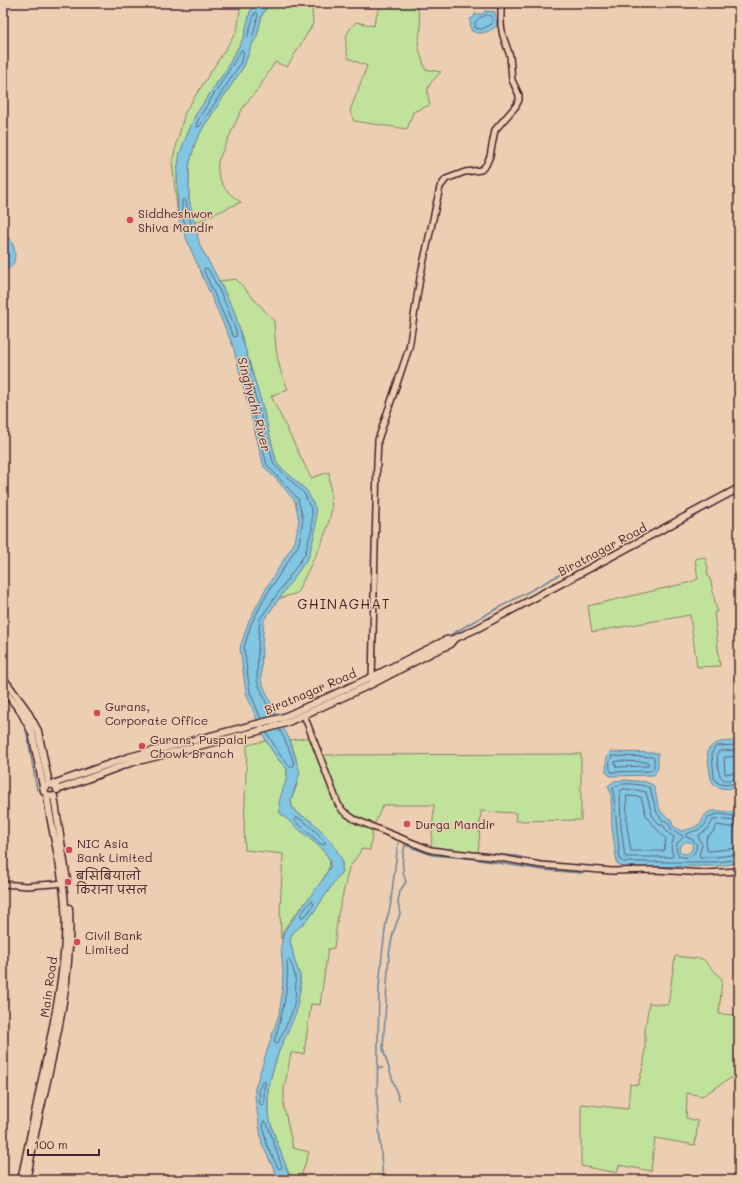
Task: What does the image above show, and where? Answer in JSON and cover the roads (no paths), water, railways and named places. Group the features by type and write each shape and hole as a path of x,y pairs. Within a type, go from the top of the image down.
{"main road":[{"name":"Biratnagar Road","path":"285,720 446,640 454,639 478,628 739,488"},
{"name":"Biratnagar Road","path":"51,790 130,763 304,715 372,684 430,653 449,645 454,639"},
{"path":"3,678 26,709 38,731 51,790"},
{"path":"3,689 21,712 32,732 51,790"},
{"name":"Main Road","path":"26,1180 55,1050 63,1006 69,949 70,924 65,883 54,837 51,790"},
{"name":"Main Road","path":"21,1180 58,1005 66,925 65,883"}],"street":[{"path":"372,684 378,440 408,348 420,278 440,187 446,179 465,172 481,170 486,165 490,156 495,130 516,106 519,100 518,91 512,80 510,56 502,30 501,3"},
{"path":"304,715 338,804 343,811 354,819 417,845 431,850 541,865 612,871 655,870 705,874 739,871"},
{"path":"3,884 27,886 65,883"}],"water":[{"name":"Singhyahi River","path":"256,3 269,3 262,15 257,36 251,46 244,66 204,126 195,143 189,166 189,199 200,246 234,311 262,405 277,464 307,491 316,510 316,528 309,556 264,620 262,646 261,680 276,715 290,740 300,773 291,800 292,807 296,812 311,821 321,830 335,847 342,860 342,871 311,916 292,934 290,941 300,976 300,989 296,1013 279,1051 272,1073 268,1090 268,1114 291,1180 279,1180 262,1144 255,1088 279,1014 282,995 283,971 281,946 284,931 324,878 330,867 330,860 323,850 280,813 279,802 287,777 287,769 277,758 266,741 246,693 240,648 248,623 265,590 295,542 299,520 295,501 264,467 233,346 178,217 177,172 180,152 195,116 227,68 244,37 250,12"},
{"path":"485,11 495,12 497,26 481,33 474,32 471,30 470,19 474,17 475,14 483,14"},
{"path":"3,237 10,239 14,248 15,258 14,262 8,269 3,270"},
{"path":"725,741 739,741 739,787 728,789 715,786 710,776 707,752 717,743"},
{"path":"610,752 658,753 658,768 654,775 610,776 606,772 607,757"},
{"path":"625,780 646,782 653,785 660,809 666,817 671,819 673,826 682,831 693,828 701,823 707,813 711,811 736,812 739,809 739,863 717,866 622,867 617,863 612,828 611,793 608,786 614,781","holes":["684,842 690,842 693,845 691,851 687,854 682,853 679,849"]}],"waterway":[{"path":"577,566 583,563"},
{"path":"447,637 572,568"},
{"path":"8,700 16,710"},
{"path":"274,716 284,713"},
{"path":"26,728 37,790"},
{"path":"383,1180 377,1101 379,987 386,922 390,908 398,843"},
{"path":"399,1100 383,1049 389,954 393,933 400,914 398,902 400,891 406,882 402,864 405,845 432,855 476,859"},
{"path":"459,851 516,856 541,862 582,866"},
{"path":"479,860 542,870 581,873"},
{"path":"377,1068 383,1068"}],"place":[{"name":"Siddheshwor Shiva Mandir","path":"130,220"},
{"name":"Gurans, Corporate Office","path":"97,713"},
{"name":"Gurans, Puspalal Chowk Branch","path":"142,746"},
{"name":"Durga Mandir","path":"407,824"},
{"name":"NIC Asia Bank Limited","path":"69,850"},
{"name":"बसिबियालो किराना पसल","path":"68,882"},
{"name":"Civil Bank Limited","path":"77,942"}],"district":[{"name":"GHINAGHAT","path":"344,603"}]}
